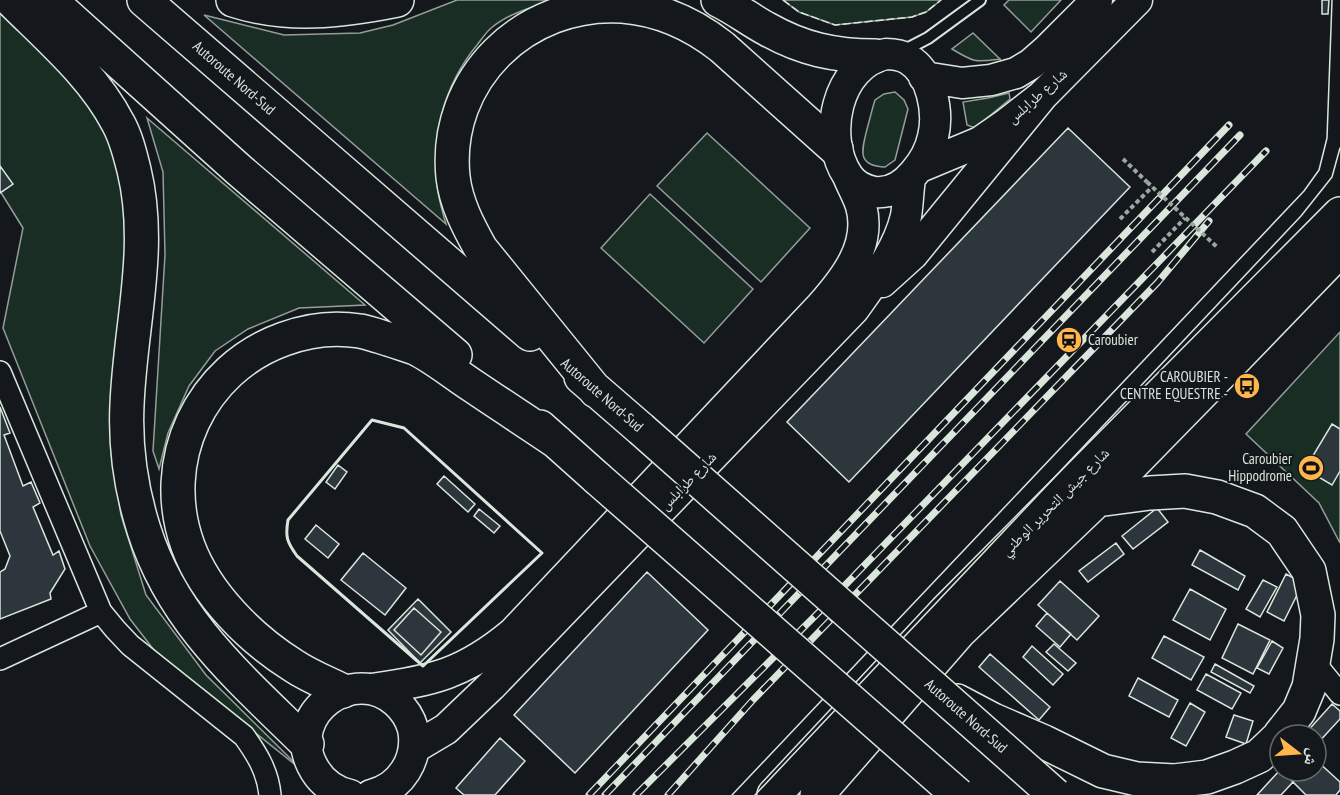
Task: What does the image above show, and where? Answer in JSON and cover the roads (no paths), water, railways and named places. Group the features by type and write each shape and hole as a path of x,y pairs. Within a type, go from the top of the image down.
{"highway":[{"path":"11,0 80,69 103,98 119,124 130,152 140,204 142,232 141,264 127,403 129,468 135,500 156,562 188,618 322,781"},
{"path":"50,0 239,170 557,442 958,795"},
{"name":"Autoroute Nord-Sud","path":"144,0 641,429 1055,795"},
{"path":"233,0 273,9 313,12 350,9 397,0"},
{"path":"721,1 766,29 812,50 850,56 886,55"},
{"path":"596,391 481,249 466,222 458,200 453,178 455,132 470,88 482,69 498,51 516,36 536,24 579,9 622,6 664,14 704,33 722,47 842,162"},
{"name":"شارع جيش التحرير الوطني","path":"774,795 946,611 1340,214"},
{"name":"شارع جيش التحرير الوطني","path":"817,795 960,631 1097,500 1340,250"},
{"path":"357,690 296,668 248,632 210,586 188,547 181,526 178,504 180,459 195,417 220,380 236,365 274,342 317,331 340,329 362,331 416,348 557,442"},
{"path":"1097,500 1185,491 1217,497 1255,511 1282,531 1309,571 1318,615 1314,663 1309,687 1299,711 1290,723"},
{"path":"932,686 993,720 1103,771 1137,779 1187,788 1207,777 1259,756 1268,747"}],"main road":[{"name":"شارع طرابلس","path":"924,77 962,83 991,80 1016,73 1047,50 1097,0"},
{"name":"شارع طرابلس","path":"414,747 446,729 491,686 854,309 880,272 898,237 906,215 915,173 980,141 1042,96 1137,0"},
{"path":"886,55 906,58 915,64 924,77 933,99 936,122 928,153 915,173 901,186 890,191 867,190 856,184 842,162 835,121 838,106 849,80 866,61 886,55"},
{"path":"854,309 913,254 1042,96"},
{"name":"شارع طرابلس","path":"357,690 427,680 451,673 473,662 507,638 821,306 840,284 855,258 864,230 861,206 842,162"},
{"path":"322,781 308,732 316,711 333,696 357,690 382,692 392,698 407,714 412,725 414,747 403,775 381,793"}],"street":[{"path":"0,372 101,612 130,645 244,736 256,752 265,771 270,795"},
{"path":"0,658 101,612"},
{"path":"1314,663 1340,694"}],"lane":[{"path":"886,55 928,38 981,0"}],"tram line":[{"path":"732,795 1304,191 1319,170 1327,138 1332,0"},
{"path":"755,795 1301,216 1332,177 1340,148"}],"railway":[{"path":"589,795 1229,125"},
{"path":"605,795 1240,135"},
{"path":"636,795 822,609 1266,151"},
{"path":"668,795 753,700 1158,282 1209,221"}],"place":[{"name":"Caroubier","path":"1069,340"},
{"name":"CAROUBIER - CENTRE EQUESTRE -","path":"1247,386"},
{"name":"Caroubier Hippodrome","path":"1311,468"}]}
